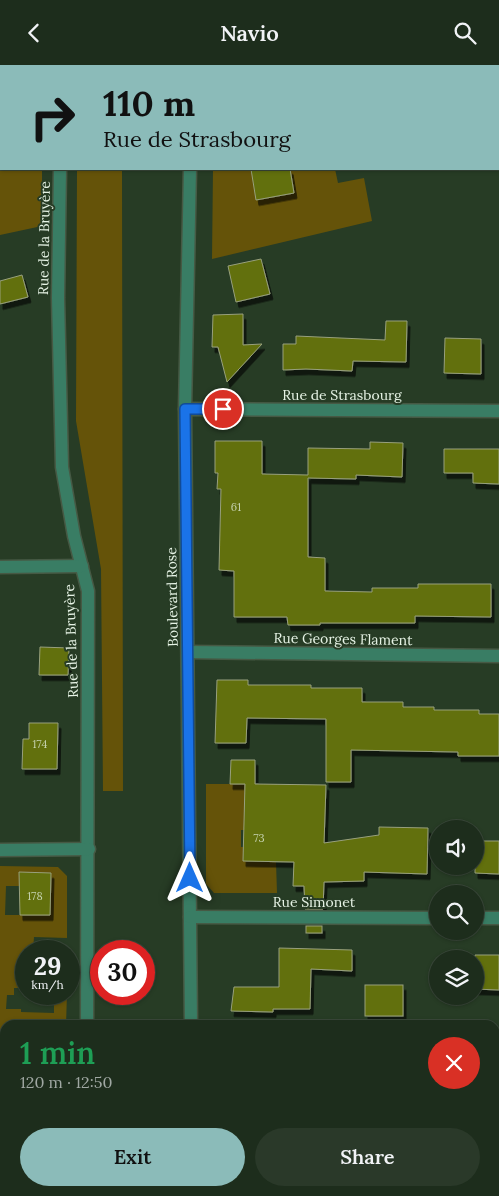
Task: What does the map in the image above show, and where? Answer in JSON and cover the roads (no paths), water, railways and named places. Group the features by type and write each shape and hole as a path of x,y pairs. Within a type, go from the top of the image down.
{"street":[{"name":"Rue de la Bruyère","path":"60,170 58,298 62,467 74,536 88,591 88,1020"},
{"name":"Boulevard Rose","path":"190,170 185,409 191,1020"},
{"name":"Rue de Strasbourg","path":"185,409 499,411"},
{"path":"0,567 82,566"},
{"name":"Rue Georges Flament","path":"188,652 499,656"},
{"path":"0,849 89,849"},
{"name":"Rue Simonet","path":"190,917 429,918"},
{"path":"484,918 499,918"},
{"path":"0,1196 16,1196"}]}
